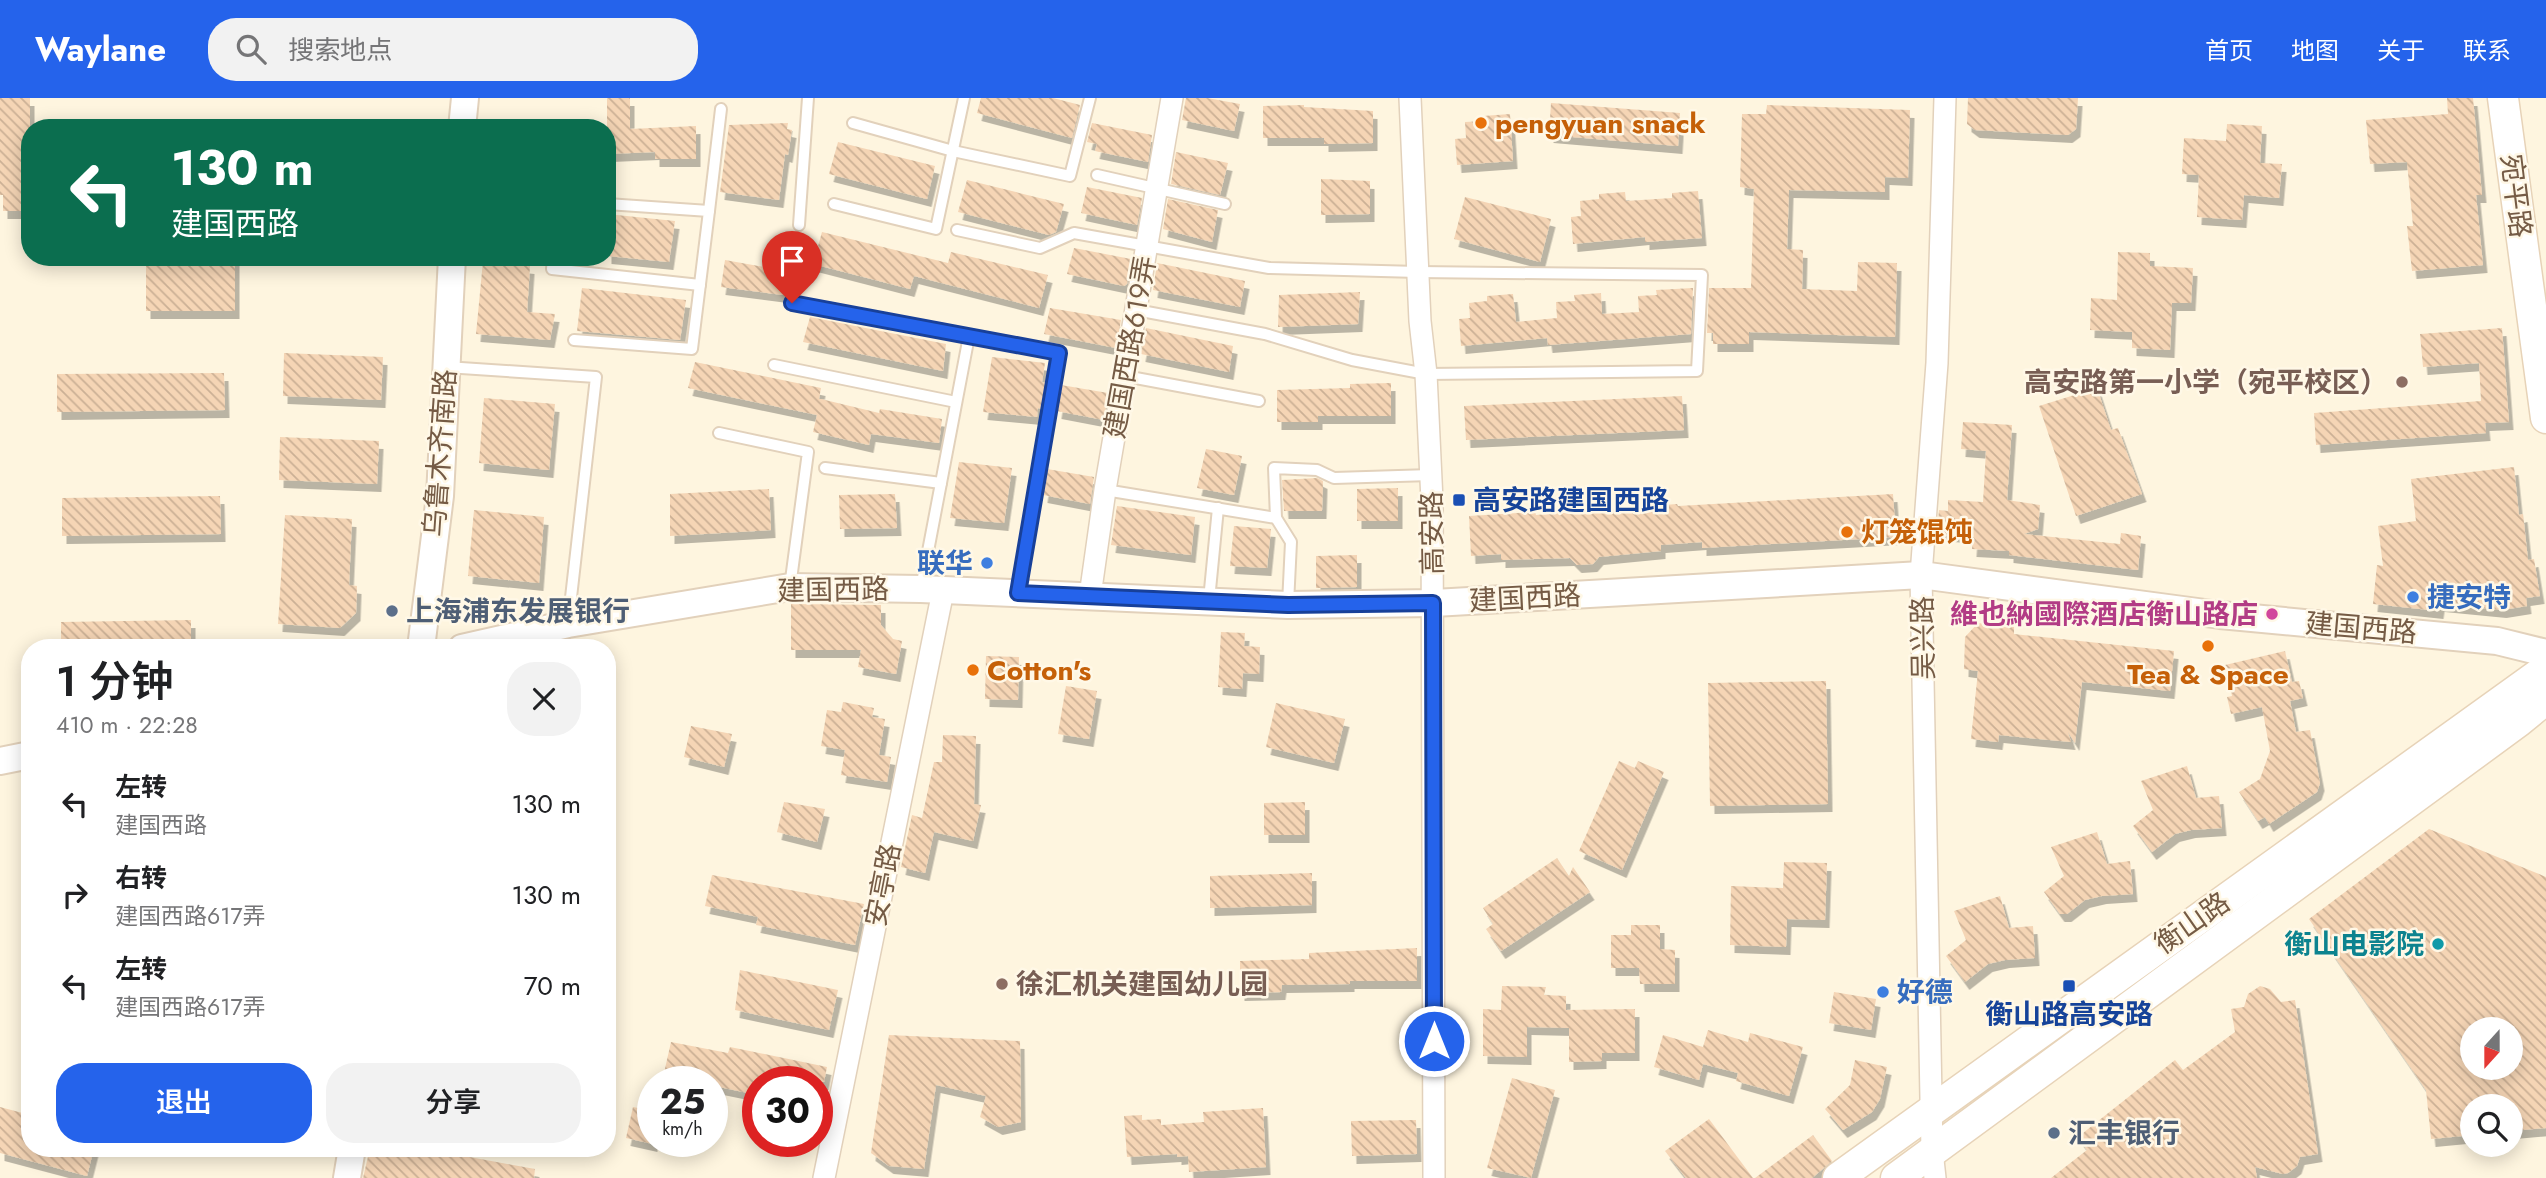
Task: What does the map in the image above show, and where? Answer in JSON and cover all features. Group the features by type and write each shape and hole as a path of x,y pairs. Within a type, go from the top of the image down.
{"main road":[{"name":"宛平路","path":"2503,98 2546,418"},
{"name":"衡山路","path":"1838,1178 2546,669"},
{"name":"衡山路","path":"1896,1178 1933,1164 2175,975 2546,699"}],"street":[{"path":"464,119 465,98"},
{"name":"建国西路619弄","path":"1090,596 1105,491 1172,98"},
{"name":"高安路","path":"1410,98 1420,321 1426,374 1431,475 1434,1178"},
{"name":"吴兴路","path":"1933,1164 1922,575 1937,363 1945,98"},
{"name":"乌鲁木齐南路","path":"422,639 440,496 452,266"},
{"name":"建国西路","path":"502,639 568,624 790,587 1018,593 1288,605 1433,603 1922,575 2220,615 2497,640 2546,653"},
{"name":"安亭路","path":"824,1178 932,590"},
{"path":"0,761 21,757"},
{"path":"347,1178 350,1157"}],"lane":[{"path":"799,225 808,98"},
{"path":"834,204 936,229 964,98"},
{"path":"853,123 953,151 1070,176 1090,98"},
{"path":"574,340 692,349 721,109"},
{"path":"1097,175 1225,204"},
{"path":"616,205 709,211"},
{"path":"957,230 1040,248 1074,233 1269,268 1702,275 1697,371 1426,374 1352,360 1265,334 1136,310"},
{"path":"552,266 552,269 700,285"},
{"path":"792,303 1059,353 1018,593"},
{"path":"932,590 942,483 969,336"},
{"path":"774,365 956,402"},
{"path":"446,367 596,377 568,624"},
{"path":"1125,376 1259,401"},
{"path":"719,433 808,452 790,587"},
{"path":"825,468 942,483"},
{"path":"1288,605 1291,542 1276,518 1275,468 1317,470 1334,478 1431,475"},
{"path":"1105,491 1276,518"},
{"path":"1208,602 1218,508"}],"building":[{"path":"0,98 30,98 30,119 21,119 21,211 3,211 3,195 0,195"},
{"path":"607,98 630,98 630,129 696,126 696,159 655,159 655,152 616,154 616,119 607,119"},
{"path":"981,98 1053,98 1080,105 1072,138 977,113"},
{"path":"1186,98 1207,98 1240,104 1234,131 1182,120"},
{"path":"1968,98 2078,98 2076,129 2068,135 1975,130 1967,124"},
{"path":"2447,98 2473,98 2482,195 2476,195 2483,265 2412,271 2407,226 2413,226 2407,162 2370,164 2366,120 2448,114"},
{"path":"1551,103 1680,113 1678,146 1549,135"},
{"path":"1304,105 1373,111 1373,143 1324,144 1324,138 1263,138 1263,106"},
{"path":"1767,105 1910,110 1908,178 1885,177 1885,192 1789,190 1787,249 1803,250 1802,289 1857,291 1858,262 1897,263 1895,337 1749,332 1749,344 1713,344 1713,333 1707,333 1709,288 1751,288 1754,189 1740,187 1742,114 1766,114"},
{"path":"1510,114 1513,161 1457,165 1455,139 1466,138 1465,122 1484,121 1483,116"},
{"path":"788,123 787,129 792,130 788,155 785,154 779,200 720,192 729,125"},
{"path":"1092,123 1152,135 1148,162 1095,151 1097,144 1087,142"},
{"path":"2227,124 2262,126 2260,163 2282,164 2279,198 2244,195 2242,220 2197,217 2199,175 2182,174 2184,138 2226,141"},
{"path":"838,142 935,166 927,199 829,174"},
{"path":"1176,152 1228,163 1220,195 1171,184"},
{"path":"1321,179 1370,181 1370,214 1321,215"},
{"path":"967,180 1064,204 1056,232 1049,235 958,212"},
{"path":"1087,187 1142,198 1137,225 1081,213"},
{"path":"1698,191 1702,238 1645,242 1645,237 1573,244 1571,217 1581,216 1580,201 1599,199 1599,194 1625,192 1626,201 1672,198 1672,193"},
{"path":"1465,197 1551,219 1540,262 1454,239"},
{"path":"1168,199 1218,210 1212,242 1163,229"},
{"path":"616,215 675,221 669,262 616,257"},
{"path":"822,232 948,263 951,252 1048,275 1039,308 914,276 910,289 813,264"},
{"path":"1074,248 1131,259 1127,284 1124,286 1067,274"},
{"path":"2118,252 2150,253 2150,266 2193,268 2191,303 2172,303 2170,350 2132,348 2132,332 2090,330 2091,298 2117,300"},
{"path":"725,260 786,271 783,295 721,287"},
{"path":"1157,263 1245,281 1240,307 1153,290"},
{"path":"146,266 235,266 235,311 146,311"},
{"path":"483,266 530,266 527,312 555,314 550,340 476,334"},
{"path":"582,288 686,300 680,340 577,331"},
{"path":"1693,288 1691,334 1548,345 1547,338 1461,346 1459,319 1470,318 1469,303 1487,301 1487,296 1513,294 1516,322 1557,318 1556,302 1575,301 1574,295 1601,293 1602,314 1639,312 1638,296 1657,295 1656,290"},
{"path":"1360,292 1358,324 1278,327 1279,295"},
{"path":"1050,308 1121,320 1116,348 1044,334"},
{"path":"810,317 946,344 943,371 803,342"},
{"path":"1146,328 1233,346 1229,372 1141,354"},
{"path":"2502,328 2509,422 2485,423 2486,433 2316,445 2314,413 2481,401 2479,363 2423,367 2420,334"},
{"path":"284,353 383,357 381,400 283,396"},
{"path":"992,357 1045,363 1042,382 1046,383 1042,409 1038,408 1037,417 983,412"},
{"path":"695,362 821,388 819,399 879,413 880,409 942,419 939,443 871,434 869,445 813,432 817,415 688,388"},
{"path":"224,373 225,410 57,412 57,374"},
{"path":"1391,383 1391,416 1318,416 1318,422 1277,422 1277,390 1350,388 1350,384"},
{"path":"1061,385 1108,393 1104,420 1057,411"},
{"path":"2097,388 2111,430 2118,428 2142,494 2076,516 2039,406"},
{"path":"1682,396 1684,430 1466,440 1464,406"},
{"path":"484,398 555,404 549,470 479,463"},
{"path":"1963,422 2012,425 2007,500 2040,505 2038,529 2024,534 2120,544 2121,533 2141,536 2138,570 2009,555 2009,551 1972,549 1973,536 1937,533 1939,510 1948,511 1948,500 1983,502 1986,451 1961,449"},
{"path":"280,437 379,441 377,484 279,480"},
{"path":"1206,449 1242,456 1234,495 1197,488"},
{"path":"959,462 1012,468 1004,523 950,518"},
{"path":"2514,467 2519,515 2523,514 2528,560 2534,559 2540,596 2526,598 2527,606 2502,610 2440,604 2439,611 2373,604 2377,565 2383,566 2378,526 2416,521 2411,479"},
{"path":"1047,469 1094,477 1090,504 1043,495"},
{"path":"1317,478 1323,481 1322,511 1284,511 1282,480"},
{"path":"1398,488 1398,521 1357,521 1357,489"},
{"path":"769,489 771,530 670,536 670,494"},
{"path":"895,494 897,528 840,529 839,495"},
{"path":"1893,494 1896,537 1702,548 1702,542 1661,545 1661,551 1599,557 1593,564 1577,565 1570,558 1501,560 1501,554 1471,556 1469,516 1535,512 1536,515 1677,504"},
{"path":"220,496 221,534 62,536 62,498"},
{"path":"1117,506 1195,517 1191,555 1111,545"},
{"path":"474,510 544,517 539,583 468,576"},
{"path":"285,515 352,519 349,585 357,586 356,613 340,628 278,624"},
{"path":"1234,526 1271,529 1267,568 1230,566"},
{"path":"1357,555 1357,587 1316,588 1316,556"},
{"path":"791,604 881,605 881,625 893,639 902,641 896,674 858,667 861,650 791,650"},
{"path":"191,620 191,639 61,639 61,622"},
{"path":"1978,623 2014,627 2014,634 2174,651 2170,691 2082,682 2075,743 2068,732 2071,742 1999,735 1998,742 1971,739 1978,671 1964,669 1965,637"},
{"path":"1221,632 1245,633 1244,646 1260,647 1259,674 1243,673 1242,689 1218,687"},
{"path":"2285,651 2292,682 2299,681 2303,698 2290,701 2296,732 2310,730 2320,783 2317,792 2269,824 2265,817 2258,821 2239,792 2260,779 2270,751 2262,707 2231,714 2227,697 2232,696 2225,665"},
{"path":"986,656 1019,657 1018,700 985,699"},
{"path":"1826,681 1828,804 1710,806 1708,683"},
{"path":"1066,686 1097,691 1089,739 1058,734"},
{"path":"843,702 874,708 872,717 885,719 879,755 891,757 887,782 841,775 845,750 821,746 827,710 841,712"},
{"path":"1276,703 1345,719 1334,763 1266,747"},
{"path":"691,726 732,734 724,767 684,757"},
{"path":"943,735 976,736 974,804 981,805 973,841 934,832 925,873 901,867 912,815 922,818 934,762 942,762"},
{"path":"1619,761 1635,768 1638,761 1664,772 1622,870 1579,851"},
{"path":"2187,766 2196,798 2219,796 2222,828 2175,834 2152,852 2133,826 2153,810 2141,781"},
{"path":"784,802 825,809 817,842 777,832"},
{"path":"1305,802 1305,835 1264,835 1264,803"},
{"path":"2429,829 2546,877 2546,1128 2523,1130 2523,1094 2460,1094 2460,1136 2431,1139 2426,1090 2309,919"},
{"path":"2097,832 2107,864 2130,861 2133,894 2085,900 2067,914 2060,914 2044,892 2064,876 2051,847"},
{"path":"1557,858 1569,876 1573,867 1590,892 1501,951 1486,929 1493,924 1483,908"},
{"path":"1784,862 1827,863 1825,920 1787,919 1786,947 1730,945 1731,886 1783,888"},
{"path":"1312,873 1312,905 1210,908 1210,876"},
{"path":"712,875 864,904 855,945 756,925 758,917 705,906"},
{"path":"2000,896 2009,928 2033,926 2035,958 1988,964 1965,982 1946,956 1966,940 1954,911"},
{"path":"1631,925 1660,925 1660,949 1675,950 1675,984 1640,984 1639,968 1611,968 1611,935 1631,935"},
{"path":"1417,948 1417,981 1282,985 1281,992 1240,993 1240,961 1309,959 1309,953"},
{"path":"740,970 838,990 829,1030 735,1010"},
{"path":"1502,986 1546,987 1544,995 1566,996 1566,1010 1635,1009 1635,1053 1602,1053 1602,1061 1569,1062 1569,1028 1527,1027 1527,1057 1483,1056 1483,1009 1501,1010"},
{"path":"2260,986 2270,989 2281,1002 2295,1000 2318,1154 2300,1157 2297,1166 2288,1173 2255,1167 2257,1178 2051,1178 2087,1150 2078,1137 2175,1060 2183,1070 2235,1032 2231,1009 2244,1007 2248,994"},
{"path":"1834,992 1876,999 1871,1030 1829,1023"},
{"path":"1708,1030 1748,1042 1750,1033 1803,1047 1789,1096 1736,1081 1738,1073 1703,1064 1699,1080 1654,1067 1663,1035 1703,1047"},
{"path":"889,1035 1020,1041 1021,1122 998,1127 980,1117 986,1096 936,1085 924,1169 889,1166 871,1153"},
{"path":"671,1042 728,1053 730,1047 822,1066 742,1066 742,1092 728,1089 728,1066 666,1066"},
{"path":"1855,1060 1887,1067 1880,1099 1872,1112 1843,1130 1825,1109 1850,1085"},
{"path":"1512,1078 1555,1090 1531,1178 1487,1168"},
{"path":"0,1107 21,1113 21,1157 92,1157 87,1176 0,1153"},
{"path":"633,1107 637,1108 637,1140 626,1138"},
{"path":"1263,1108 1266,1167 1189,1172 1188,1156 1177,1157 1177,1154 1127,1157 1124,1116 1142,1115 1142,1120 1161,1119 1161,1125 1204,1122 1203,1112"},
{"path":"1709,1119 1753,1178 1686,1178 1665,1151"},
{"path":"1416,1120 1417,1154 1352,1156 1351,1121"},
{"path":"1813,1135 1832,1161 1812,1178 1755,1178"},
{"path":"368,1157 470,1157 535,1169 534,1178 363,1178"}],"place":[{"name":"pengyuan snack","path":"1481,123"},
{"name":"高安路第一小学（宛平校区）","path":"2402,382"},
{"name":"高安路建国西路","path":"1459,500"},
{"name":"灯笼馄饨","path":"1847,532"},
{"name":"联华","path":"987,563"},
{"name":"捷安特","path":"2413,597"},
{"name":"上海浦东发展银行","path":"392,611"},
{"name":"維也納國際酒店衡山路店","path":"2272,614"},
{"name":"Tea & Space","path":"2208,646"},
{"name":"Cotton's","path":"973,670"},
{"name":"衡山电影院","path":"2438,944"},
{"name":"徐汇机关建国幼儿园","path":"1002,984"},
{"name":"衡山路高安路","path":"2069,986"},
{"name":"好德","path":"1883,992"},
{"name":"汇丰银行","path":"2054,1133"}],"route":[{"path":"792,303 1059,353 1018,593 1288,605 1433,603 1434,1041"}]}
